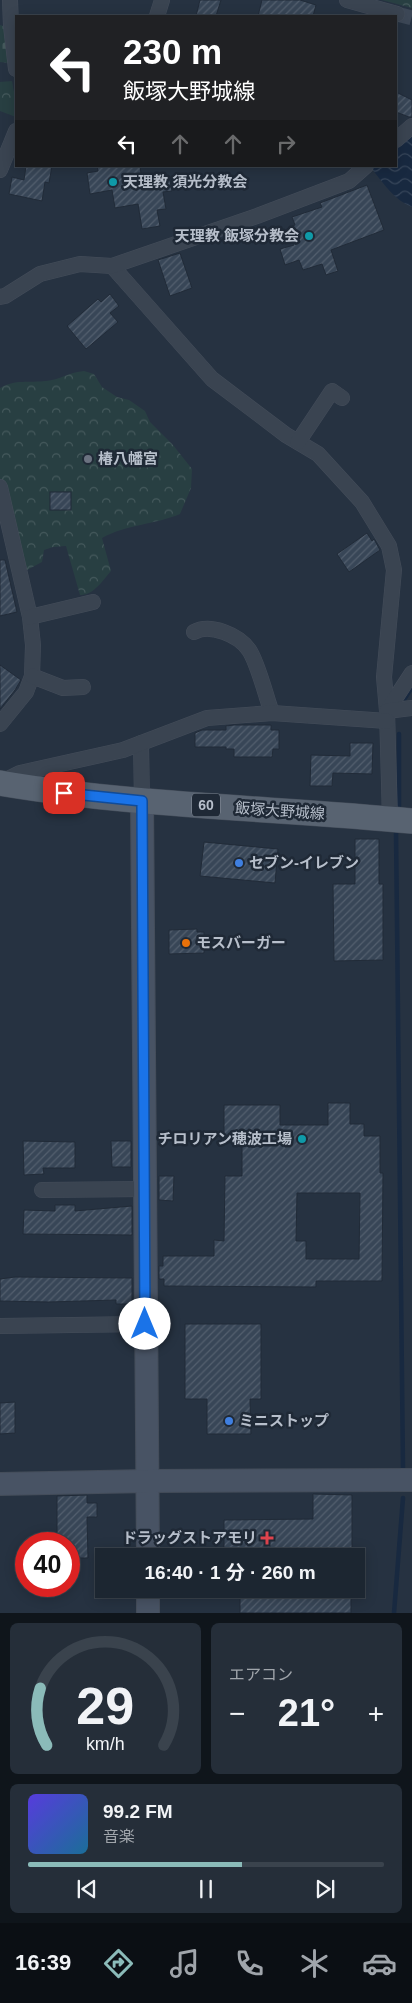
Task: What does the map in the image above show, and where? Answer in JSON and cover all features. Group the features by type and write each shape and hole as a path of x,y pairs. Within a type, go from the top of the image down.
{"main road":[{"name":"飯塚大野城線","path":"0,783 45,791 142,801 401,820"}],"street":[{"path":"10,0 15,60"},
{"path":"157,15 162,0"},
{"path":"347,0 397,14"},
{"path":"397,139 412,126"},
{"path":"0,170 15,133"},
{"path":"0,297 5,296 40,274 80,264 112,266 257,216 349,181 365,167"},
{"path":"112,266 212,379 298,442 318,454 362,502 390,546 394,570 384,677 387,716 401,820"},
{"path":"298,442 332,391 342,398"},
{"path":"0,487 30,617 33,645 32,676 26,692 0,724"},
{"path":"30,617 92,602"},
{"path":"194,632 200,628 216,628 236,639 249,650 272,713"},
{"path":"387,716 412,672"},
{"path":"32,676 62,688 83,687"},
{"path":"0,783 20,773 123,750 207,718 272,713 387,716 412,708"},
{"path":"140,743 148,1548"},
{"path":"42,1190 145,1190"},
{"path":"0,1326 145,1324"},
{"path":"0,1484 148,1481 412,1480"},
{"path":"148,1598 148,1613"}],"green space":[{"path":"382,0 412,0 412,8"},
{"path":"0,25 6,27 9,63 0,62"},
{"path":"12,81 15,98 15,117 0,111 0,82"},
{"path":"84,371 94,374 102,387 117,397 129,400 145,411 150,422 173,445 192,469 191,488 180,514 111,533 102,538 111,571 93,590 85,595 80,595 66,546 44,550 42,562 27,570 0,479 0,388 17,382 40,382"}],"water":[{"path":"412,131 412,207 395,196 372,169 374,167 397,167 397,145"}],"building":[{"path":"200,0 221,0 216,15 196,15"},
{"path":"262,0 300,0 316,5 313,15 258,15"},
{"path":"397,92 412,100 412,117 397,112"},
{"path":"26,167 52,167 49,183 45,182 42,201 9,194 12,177 24,180"},
{"path":"97,167 140,167 142,181 169,176 172,191 163,192 166,209 157,210 160,226 142,229 138,204 115,208 112,190 90,194 87,173 98,171"},
{"path":"367,185 384,230 331,250 338,271 326,275 322,264 303,270 299,260 285,265 280,249 294,245 288,228 295,225 292,217 322,207 320,203"},
{"path":"180,253 192,288 170,296 158,260"},
{"path":"110,294 119,306 110,313 118,322 86,349 67,326 98,299 101,302"},
{"path":"50,492 71,492 71,510 50,510"},
{"path":"367,533 372,541 374,539 380,550 349,572 337,554"},
{"path":"0,560 5,560 17,612 0,616"},
{"path":"0,665 21,680 0,709"},
{"path":"234,725 271,725 271,730 279,730 279,749 273,749 272,757 234,757 234,749 226,749 226,747 195,747 195,733 202,730 226,730 226,726"},
{"path":"350,743 373,743 372,774 333,773 332,786 310,786 311,755 350,756"},
{"path":"355,839 379,839 379,884 383,884 383,960 334,961 333,884 355,884"},
{"name":"セブン-イレブン","path":"204,842 278,849 275,883 200,876"},
{"name":"モスバーガー","path":"197,929 197,932 204,932 204,953 169,954 169,930"},
{"path":"328,1103 350,1103 350,1124 364,1124 364,1136 380,1136 380,1173 383,1173 382,1281 316,1281 316,1287 164,1286 164,1279 159,1279 159,1266 163,1266 163,1256 214,1256 214,1240 224,1241 225,1176 242,1176 242,1142 224,1143 224,1105 280,1105 280,1125 328,1125","holes":["297,1193 360,1193 359,1259 306,1259 306,1241 296,1241"]},
{"path":"23,1141 75,1142 75,1168 43,1168 44,1174 24,1175"},
{"path":"111,1141 131,1141 131,1167 112,1167"},
{"path":"159,1176 174,1176 173,1201 159,1200"},
{"path":"55,1205 75,1205 75,1211 132,1206 132,1235 23,1234 24,1210 55,1211"},
{"path":"15,1277 132,1278 132,1304 116,1304 116,1300 0,1301 0,1279"},
{"path":"185,1324 261,1324 261,1399 250,1399 251,1434 207,1434 207,1399 185,1399"},
{"path":"15,1402 15,1433 0,1434 0,1403"},
{"path":"313,1494 352,1495 352,1548 224,1548 224,1520 313,1519"},
{"path":"87,1495 87,1503 97,1503 97,1517 87,1517 88,1558 80,1558 80,1532 57,1532 57,1496"},
{"name":"ドラッグストアモリ","path":"240,1598 351,1598 351,1613 240,1613"}],"waterway":[{"path":"405,698 412,687"},
{"path":"399,734 399,806"},
{"path":"396,831 403,1470"},
{"path":"394,1613 403,1498"}],"tunnel":[{"path":"397,14 412,18"}],"place":[{"name":"天理教 須光分教会","path":"113,182"},
{"name":"天理教 飯塚分教会","path":"309,236"},
{"name":"椿八幡宮","path":"88,459"},
{"name":"セブン-イレブン","path":"239,863"},
{"name":"モスバーガー","path":"186,943"},
{"name":"チロリアン穂波工場","path":"302,1139"},
{"name":"ミニストップ","path":"229,1421"},
{"name":"ドラッグストアモリ","path":"267,1538"}],"route":[{"path":"64,793 142,801 145,1324"}]}
